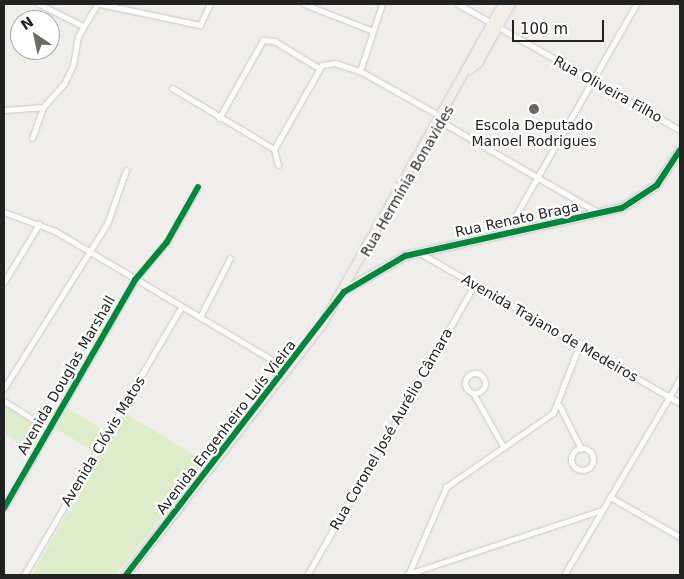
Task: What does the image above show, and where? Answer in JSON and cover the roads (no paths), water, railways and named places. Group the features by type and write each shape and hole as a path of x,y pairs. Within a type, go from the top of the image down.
{"main road":[{"name":"Rua Hermínia Bonavides","path":"344,292 495,25 503,4"},
{"name":"Rua Hermínia Bonavides","path":"495,25 511,4"},
{"name":"Rua Renato Braga","path":"344,292 389,263 420,252 622,208 648,193 680,150"},
{"name":"Avenida Engenheiro Luís Vieira","path":"126,575 287,369 344,292"}],"street":[{"path":"39,4 83,26"},
{"path":"32,138 43,107 64,84 83,26 96,4"},
{"path":"100,4 200,25 210,4"},
{"path":"304,4 373,31"},
{"path":"360,71 382,4"},
{"name":"Rua Oliveira Filho","path":"458,4 680,130"},
{"path":"505,234 636,4"},
{"path":"219,118 266,38 319,68"},
{"path":"278,165 274,149 319,68 335,63 360,71 600,214"},
{"path":"172,88 219,118 274,149"},
{"path":"4,110 43,107"},
{"path":"4,388 90,253 120,195 126,170"},
{"name":"Avenida Douglas Marshall","path":"4,508 135,280 167,242 198,187"},
{"path":"4,212 39,224 287,369"},
{"path":"4,218 12,215"},
{"path":"4,282 39,224"},
{"name":"Avenida Trajano de Medeiros","path":"420,252 580,343 680,403"},
{"path":"200,317 230,258"},
{"name":"Rua Coronel José Aurélio Câmara","path":"307,575 475,284"},
{"name":"Avenida Clóvis Matos","path":"24,575 181,307"},
{"path":"408,575 446,487 504,448 559,405 580,343"},
{"path":"566,574 601,510 680,379"},
{"path":"473,393 504,448"},
{"path":"4,401 50,430"},
{"path":"559,405 581,449 592,459 581,470 571,461 581,449"},
{"path":"610,497 680,537"},
{"path":"408,575 601,510"}],"place":[{"name":"Escola Deputado Manoel Rodrigues","path":"534,109"}]}
